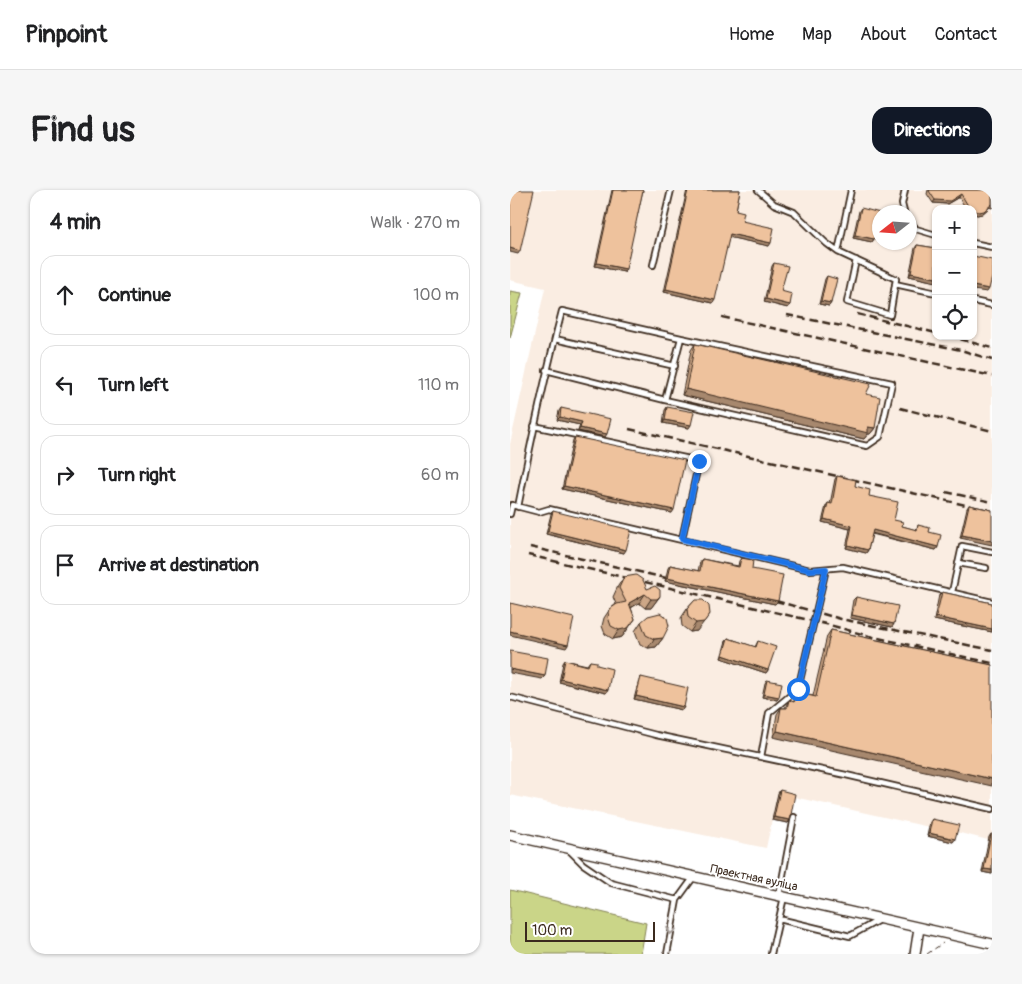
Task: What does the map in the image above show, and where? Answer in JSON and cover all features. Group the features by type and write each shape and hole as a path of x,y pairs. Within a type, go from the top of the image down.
{"street":[{"name":"Праектная вуліца","path":"510,835 693,878 992,944"},
{"path":"915,954 919,928"}],"lane":[{"path":"652,265 671,190"},
{"path":"758,190 774,204 794,212 838,252 856,260 896,279 890,314 847,302 856,260"},
{"path":"838,252 851,190"},
{"path":"902,205 905,190"},
{"path":"917,229 932,234"},
{"path":"977,244 992,247"},
{"path":"895,284 932,291"},
{"path":"977,302 992,305"},
{"path":"518,507 546,370 562,311 892,384 880,437 867,446 666,400 546,370"},
{"path":"666,400 681,338"},
{"path":"555,339 675,366"},
{"path":"534,426 699,461 682,539"},
{"path":"510,514 512,505 539,512 549,508 810,570 843,567 992,602"},
{"path":"952,592 962,546 992,552"},
{"path":"958,563 986,568"},
{"path":"761,757 769,713 798,689 826,569"},
{"path":"510,697 656,735 992,809"},
{"path":"771,954 779,919 794,817"},
{"path":"568,848 583,864 611,882 677,900"},
{"path":"667,954 677,900 693,878"},
{"path":"779,919 850,936 880,919"}],"path":[{"path":"927,954 945,942"}],"shaded area":[{"path":"510,190 992,190 992,874 982,872 988,840 956,832 953,842 927,836 929,827 794,797 772,820 766,848 510,795 510,444 545,288 510,280"}],"green space":[{"path":"510,291 522,293 510,338"},
{"path":"510,890 646,923 641,954 510,954"}],"building":[{"path":"510,190 534,190 520,251 510,248"},
{"path":"613,190 643,190 626,269 597,263"},
{"path":"688,190 740,190 736,210 744,212 742,221 774,228 771,243 730,234 715,300 666,289"},
{"path":"990,190 992,193 992,204 984,211 979,212 977,211 977,205 968,205 961,194 950,201 935,200 929,191"},
{"path":"861,208 872,211 872,239 855,235"},
{"path":"917,245 932,247 932,277 911,273"},
{"path":"977,257 992,260 992,277 989,289 977,287"},
{"path":"774,263 788,266 781,291 792,294 790,305 766,299"},
{"path":"827,276 837,279 831,303 821,301"},
{"path":"695,344 871,384 866,394 880,397 875,428 868,427 868,433 686,389"},
{"path":"667,407 694,412 691,425 665,420"},
{"path":"561,408 611,419 607,434 580,428 582,422 560,417"},
{"path":"575,437 685,460 674,510 564,486"},
{"path":"837,476 856,480 855,486 870,490 869,496 898,502 894,520 903,522 902,526 917,530 918,525 930,528 929,532 941,535 938,547 873,530 868,550 848,545 852,526 824,519 828,503 832,504"},
{"path":"969,505 992,510 992,541 962,535"},
{"path":"553,511 631,530 626,550 548,531"},
{"path":"741,558 753,560 752,569 783,575 778,601 667,578 670,565 700,571 702,559 739,567"},
{"path":"636,575 643,580 647,589 655,586 660,590 660,596 657,599 651,599 645,594 629,603 635,619 628,628 619,630 611,626 608,617 610,609 617,604 626,602 619,588 624,577"},
{"path":"942,592 992,603 992,629 936,617"},
{"path":"856,597 898,606 894,624 852,615"},
{"path":"695,600 703,600 709,606 710,614 704,622 696,623 688,617 687,609"},
{"path":"510,603 574,618 568,645 510,631"},
{"path":"660,613 667,618 669,626 663,638 654,639 646,635 641,622 648,616"},
{"path":"831,630 992,665 992,779 777,731 781,708 787,708 789,700 794,702 799,693 816,697"},
{"path":"728,638 756,647 758,641 776,647 768,670 723,655"},
{"path":"510,651 548,658 545,676 510,669"},
{"path":"565,660 588,666 590,661 597,662 597,665 612,669 608,690 561,679"},
{"path":"641,677 688,688 684,707 636,696"},
{"path":"767,680 782,683 779,697 764,694"},
{"path":"780,790 795,794 790,820 774,817"},
{"path":"932,819 959,825 955,839 929,833"},
{"path":"992,834 992,870 984,869"}],"railway":[{"path":"857,314 932,332"},
{"path":"787,315 961,350 992,360"},
{"path":"722,317 992,376"},
{"path":"963,340 992,348"},
{"path":"900,408 992,431"},
{"path":"629,429 992,511"},
{"path":"946,492 992,502"},
{"path":"530,547 666,578"},
{"path":"528,555 826,624 869,636 992,663"},
{"path":"776,601 841,619 992,650"}],"route":[{"path":"699,461 682,539 810,570 826,569 798,689"}]}
